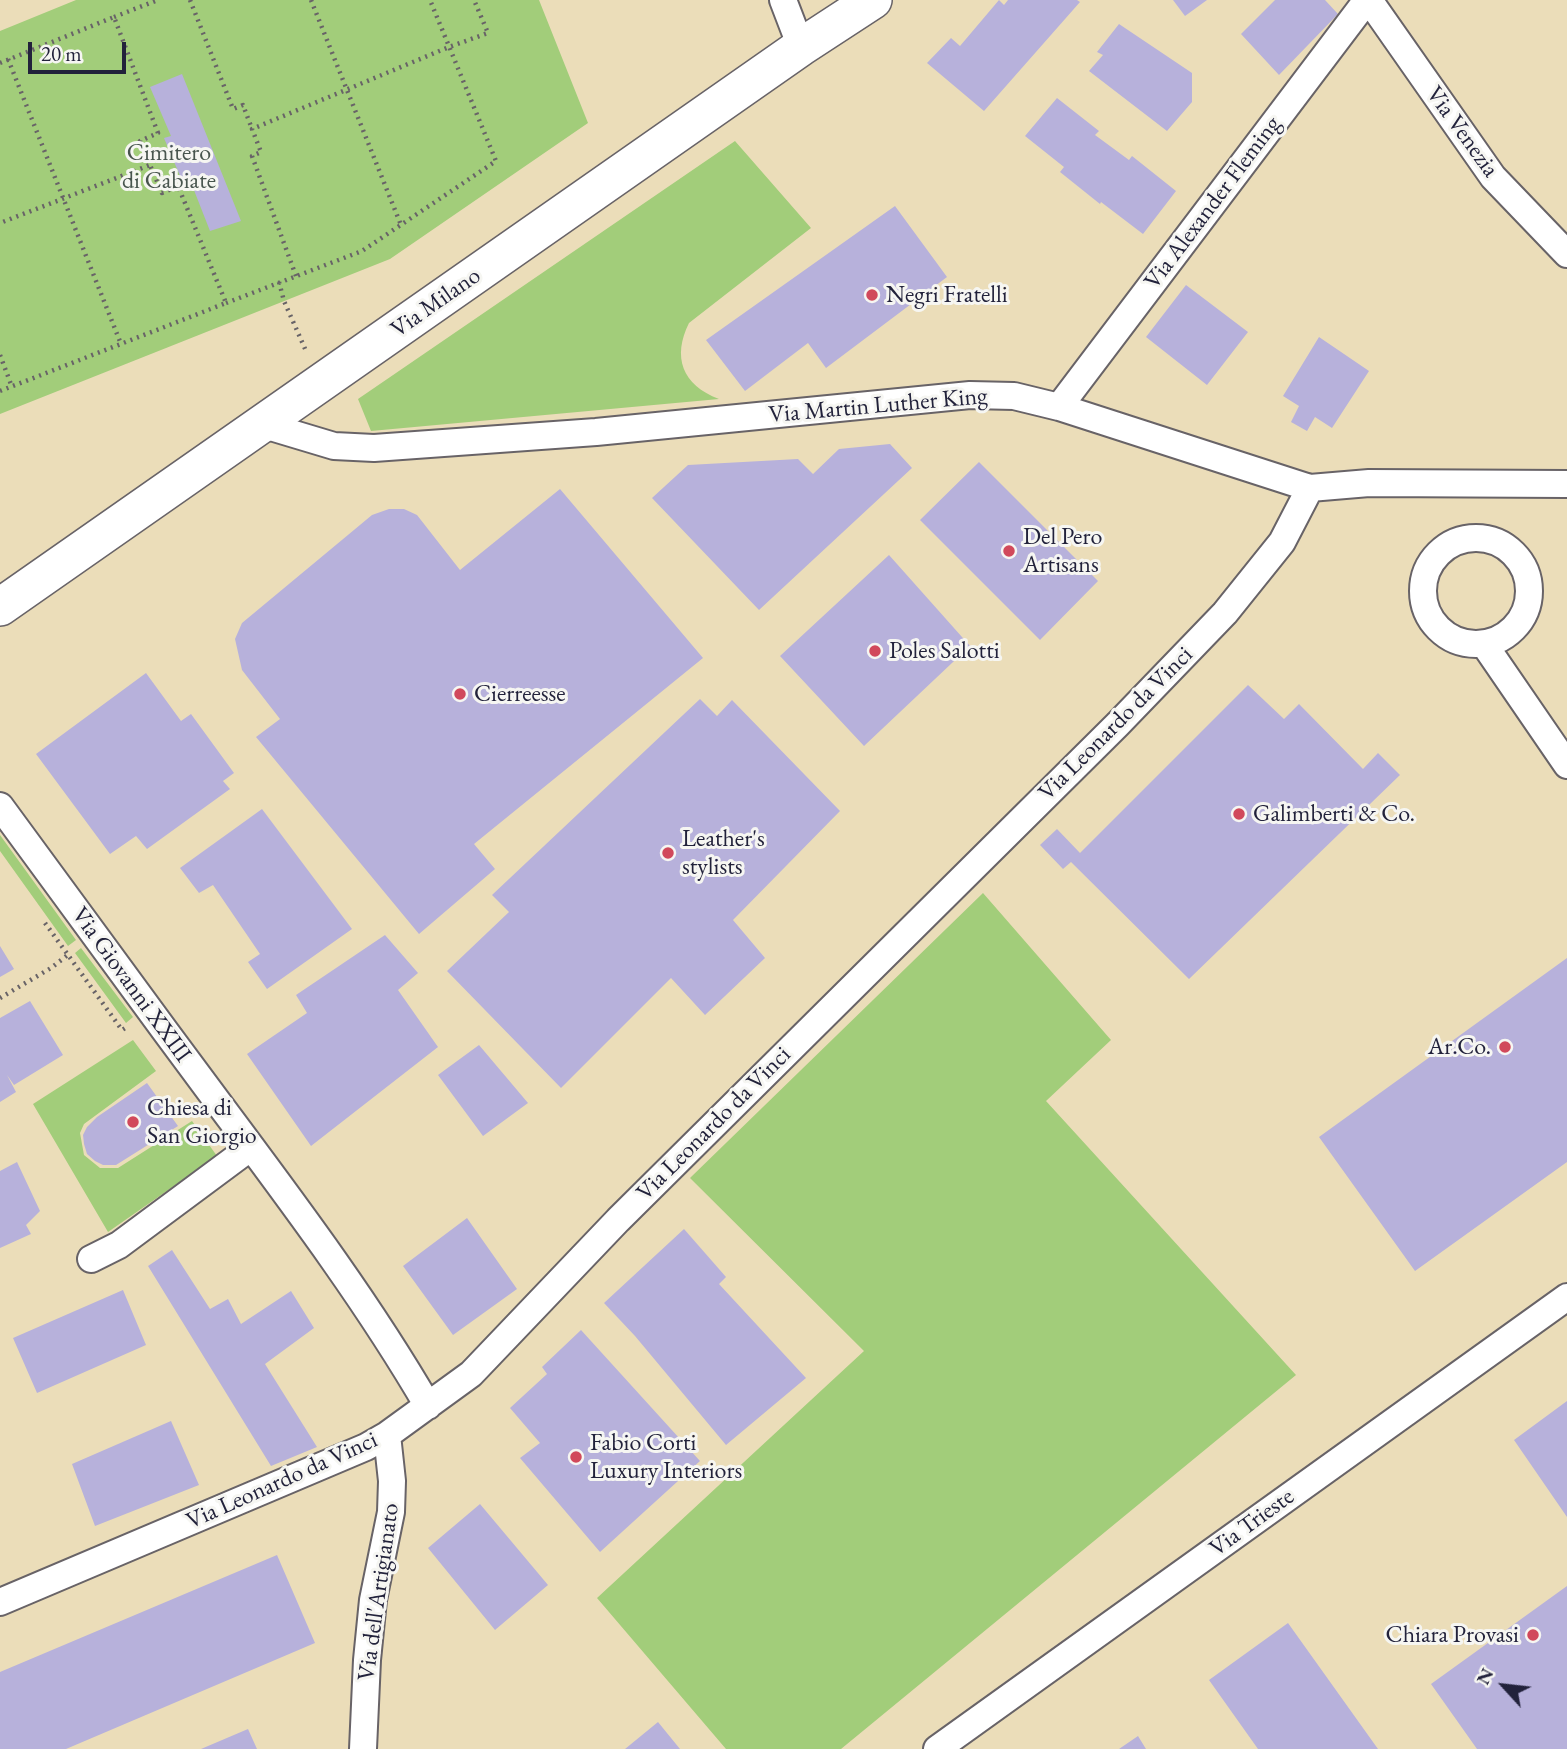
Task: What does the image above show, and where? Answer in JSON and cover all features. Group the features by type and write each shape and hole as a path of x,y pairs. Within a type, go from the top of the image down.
{"street":[{"path":"783,0 801,47"},
{"name":"Via Milano","path":"0,607 264,425 801,47 873,0"},
{"name":"Via Venezia","path":"1368,0 1493,177 1567,254"},
{"name":"Via Alexander Fleming","path":"1059,407 1368,0"},
{"name":"Via Martin Luther King","path":"264,425 334,446 374,448 596,432 970,395 1014,396 1059,407 1310,488 1369,483 1567,484"},
{"name":"Via Leonardo da Vinci","path":"0,1602 366,1447 387,1435 471,1374 618,1220 1118,724 1225,613 1282,541 1310,488"},
{"path":"1477,538 1494,541 1510,549 1521,562 1528,579 1529,596 1524,613 1515,628 1501,638 1484,644 1466,643 1450,637 1437,626 1428,612 1424,595 1425,578 1432,562 1444,549 1459,541 1477,538"},
{"path":"1484,644 1567,765"},
{"name":"Via Giovanni XXIII","path":"0,806 251,1147 383,1332 428,1406"},
{"path":"90,1259 120,1245 251,1147"},
{"name":"Via Trieste","path":"937,1749 1567,1297"},
{"name":"Via dell'Artigianato","path":"363,1749 373,1600 391,1511 392,1481 387,1435"}],"path":[{"path":"0,63 158,0"},
{"path":"190,0 233,109 243,106 261,152 252,156 296,276"},
{"path":"311,0 401,225"},
{"path":"0,391 362,251 496,161 430,0"},
{"path":"252,129 488,33 474,0"},
{"path":"114,18 158,133 141,141 150,165 162,193 178,186 226,303"},
{"path":"8,60 121,344"},
{"path":"0,223 150,165"},
{"path":"279,282 284,301 321,384"},
{"path":"0,355 12,387"},
{"path":"0,998 51,968 68,954"}],"green space":[{"name":"Cimitero di Cabiate","path":"76,0 539,0 588,123 390,259 0,414 0,31"},
{"path":"735,141 811,228 689,323 681,347 684,368 696,386 719,399 371,431 358,399"},
{"path":"0,835 76,940 68,946 0,851"},
{"path":"983,893 1111,1040 1046,1101 1296,1375 841,1749 726,1749 597,1598 864,1351 690,1178"},
{"path":"81,948 133,1017 126,1023 75,953"},
{"path":"133,1040 156,1071 84,1124 80,1133 84,1155 100,1168 118,1168 192,1121 217,1156 108,1232 33,1104"}],"building":[{"path":"999,0 1004,5 1008,0 1080,2 984,111 927,63 951,38 960,46"},
{"path":"1173,0 1207,0 1185,16"},
{"path":"1275,0 1325,0 1338,14 1279,75 1241,34"},
{"path":"1119,24 1192,73 1192,102 1167,131 1089,71 1103,55 1097,52"},
{"path":"182,74 241,221 210,231 190,180 183,183 164,138 171,136 150,87"},
{"path":"1057,98 1099,131 1095,135 1129,160 1132,156 1176,191 1143,234 1060,172 1064,167 1025,136"},
{"name":"Negri Fratelli","path":"895,206 947,277 826,368 808,343 745,391 706,340"},
{"path":"1186,285 1248,332 1207,385 1146,337"},
{"path":"1319,337 1369,371 1332,428 1315,417 1307,431 1291,422 1299,406 1283,396"},
{"path":"890,444 912,468 759,610 652,498 688,465 798,459 813,474 839,449"},
{"name":"Del Pero Artisans","path":"979,462 1098,581 1040,640 920,520"},
{"name":"Cierreesse","path":"560,489 703,658 474,844 495,869 419,934 256,737 280,719 242,670 235,639 242,623 372,515 389,509 404,509 417,515 460,570"},
{"name":"Poles Salotti","path":"889,555 970,646 864,746 780,656"},
{"path":"146,673 181,721 191,714 234,773 223,781 230,789 147,849 136,836 110,854 36,754"},
{"name":"Galimberti & Co.","path":"1248,685 1284,719 1299,704 1363,769 1378,753 1400,775 1189,979 1071,862 1063,869 1040,845 1057,829 1080,853"},
{"name":"Leather's stylists","path":"700,699 717,716 732,700 840,811 733,920 765,958 705,1015 671,978 561,1088 447,971 509,912 492,895"},
{"path":"262,809 352,929 267,989 248,962 260,954 213,885 199,893 180,868"},
{"path":"385,935 418,973 398,990 438,1047 311,1146 247,1054 307,1013 296,995"},
{"path":"0,946 14,969 0,977"},
{"name":"Ar.Co.","path":"1567,958 1567,1162 1415,1271 1319,1137"},
{"path":"30,1001 63,1055 14,1085 7,1075 16,1092 0,1102 0,1018"},
{"path":"479,1045 528,1103 483,1136 438,1075"},
{"name":"Chiesa di San Giorgio","path":"147,1083 178,1126 116,1165 103,1165 95,1161 87,1154 84,1144 83,1135 87,1127 97,1117"},
{"path":"17,1162 40,1211 26,1225 31,1234 0,1248 0,1171"},
{"path":"467,1218 517,1289 453,1335 403,1266"},
{"path":"684,1229 726,1277 719,1284 806,1378 726,1445 604,1303"},
{"path":"172,1250 210,1309 228,1299 241,1324 291,1291 314,1328 265,1364 317,1447 271,1466 148,1266"},
{"path":"123,1290 146,1345 37,1393 13,1338"},
{"path":"581,1330 700,1461 600,1552 520,1458 540,1443 510,1408 547,1374 542,1367"},
{"path":"1567,1401 1567,1517 1514,1440"},
{"path":"171,1421 199,1485 95,1526 72,1464"},
{"path":"480,1504 548,1585 495,1630 428,1548"},
{"path":"277,1555 315,1643 66,1749 0,1749 0,1672"},
{"name":"Chiara Provasi","path":"1567,1586 1567,1749 1477,1749 1431,1684"},
{"path":"1288,1623 1378,1749 1258,1749 1209,1680"},
{"path":"658,1722 680,1749 625,1749"},
{"path":"248,1729 257,1749 201,1749"},
{"path":"1138,1736 1146,1749 1119,1749"}],"place":[{"name":"Negri Fratelli","path":"872,295"},
{"name":"Del Pero Artisans","path":"1009,551"},
{"name":"Poles Salotti","path":"875,651"},
{"name":"Cierreesse","path":"460,694"},
{"name":"Galimberti & Co.","path":"1239,814"},
{"name":"Leather's stylists","path":"668,853"},
{"name":"Ar.Co.","path":"1505,1047"},
{"name":"Chiesa di San Giorgio","path":"133,1122"},
{"name":"Fabio Corti Luxury Interiors","path":"576,1457"},
{"name":"Chiara Provasi","path":"1533,1635"}]}
